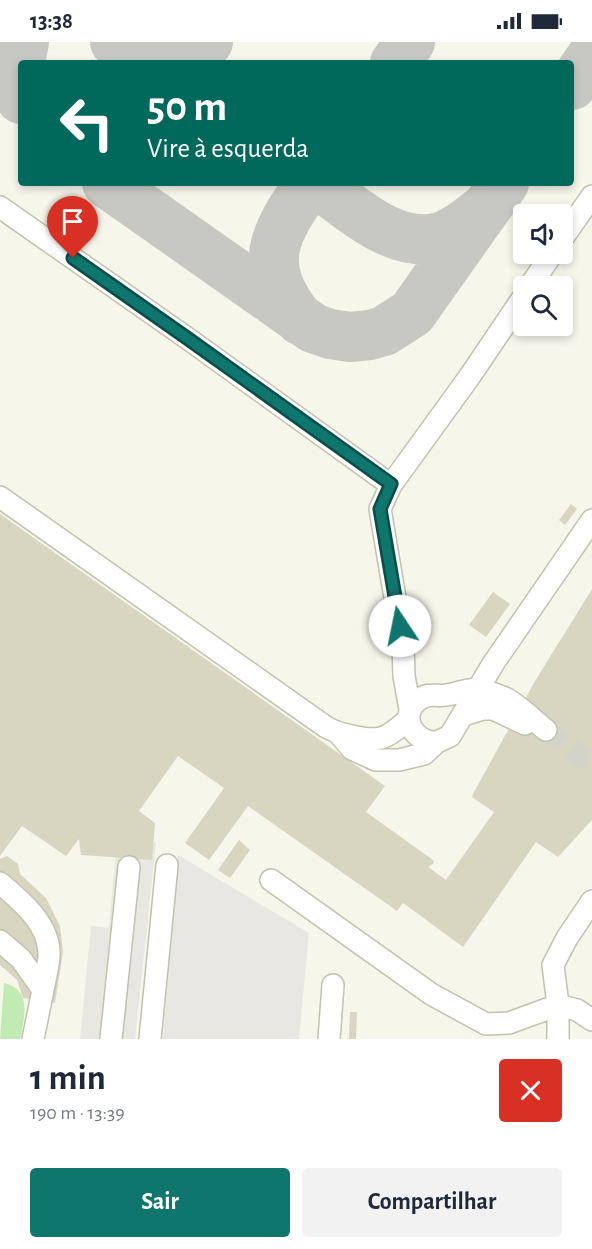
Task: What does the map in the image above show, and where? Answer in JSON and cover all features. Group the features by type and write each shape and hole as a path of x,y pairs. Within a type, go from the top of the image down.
{"street":[{"path":"573,223 592,196"},
{"path":"0,207 391,484"},
{"path":"437,742 423,741 411,728 404,676 403,645 380,509 391,484 470,376 513,312"},
{"path":"0,497 274,692 339,734 352,749 376,760 399,760 424,754 437,742 450,736 494,664 592,520"},
{"path":"403,645 412,669 437,695 455,707 460,719"},
{"path":"494,664 506,698"},
{"path":"339,734 381,738 392,732 410,714 418,699 478,689 506,698 546,730 493,709 483,709 460,719"},
{"path":"150,1039 167,865"},
{"path":"111,1039 129,867"},
{"path":"270,880 431,994 486,1024 509,1023 558,1005 577,1010 592,1020"},
{"path":"0,884 18,898 43,927 49,954 33,1039"},
{"path":"558,1039 558,1005 553,966 567,938 592,901"},
{"path":"0,941 21,959 43,990"},
{"path":"329,1039 333,985"}],"green space":[{"path":"4,983 13,987 23,998 24,1014 20,1039 0,1039"}],"shaded area":[{"path":"117,838 156,843 135,1039 80,1039 91,926 109,928"},
{"path":"178,855 309,933 299,1039 163,1039"}],"building":[{"path":"571,504 577,509 565,525 559,520"},
{"path":"0,514 385,786 366,812 433,860 434,863 428,867 446,880 494,812 472,797 473,794 535,681 592,589 592,820 558,857 536,842 463,947 403,903 397,911 248,806 209,860 185,843 224,788 178,756 139,811 155,823 152,860 81,855 79,839 66,856 22,826 0,856"},
{"path":"493,592 510,604 486,637 469,625"},
{"path":"239,840 250,850 230,878 218,870"},
{"path":"7,856 18,864 20,874 46,898 60,926 63,952 55,1003 23,998 17,980 0,965 0,859"},
{"path":"350,1012 357,1012 356,1039 349,1039"}],"taxiway":[{"path":"20,60 24,42"},
{"path":"115,42 140,55 161,57 191,51 208,42"},
{"path":"397,60 410,42"},
{"path":"574,82 592,56"},
{"path":"18,73 18,83"},
{"path":"111,186 313,328 330,334 350,337 384,331 412,313 502,186"},
{"path":"300,320 286,300 278,283 274,266 279,234 308,186"},
{"path":"321,186 374,224 407,237 423,239 446,235 463,226 483,210"}],"tunnel":[{"path":"546,730 592,764"}],"route":[{"path":"73,258 391,484 380,509 400,626"}]}
